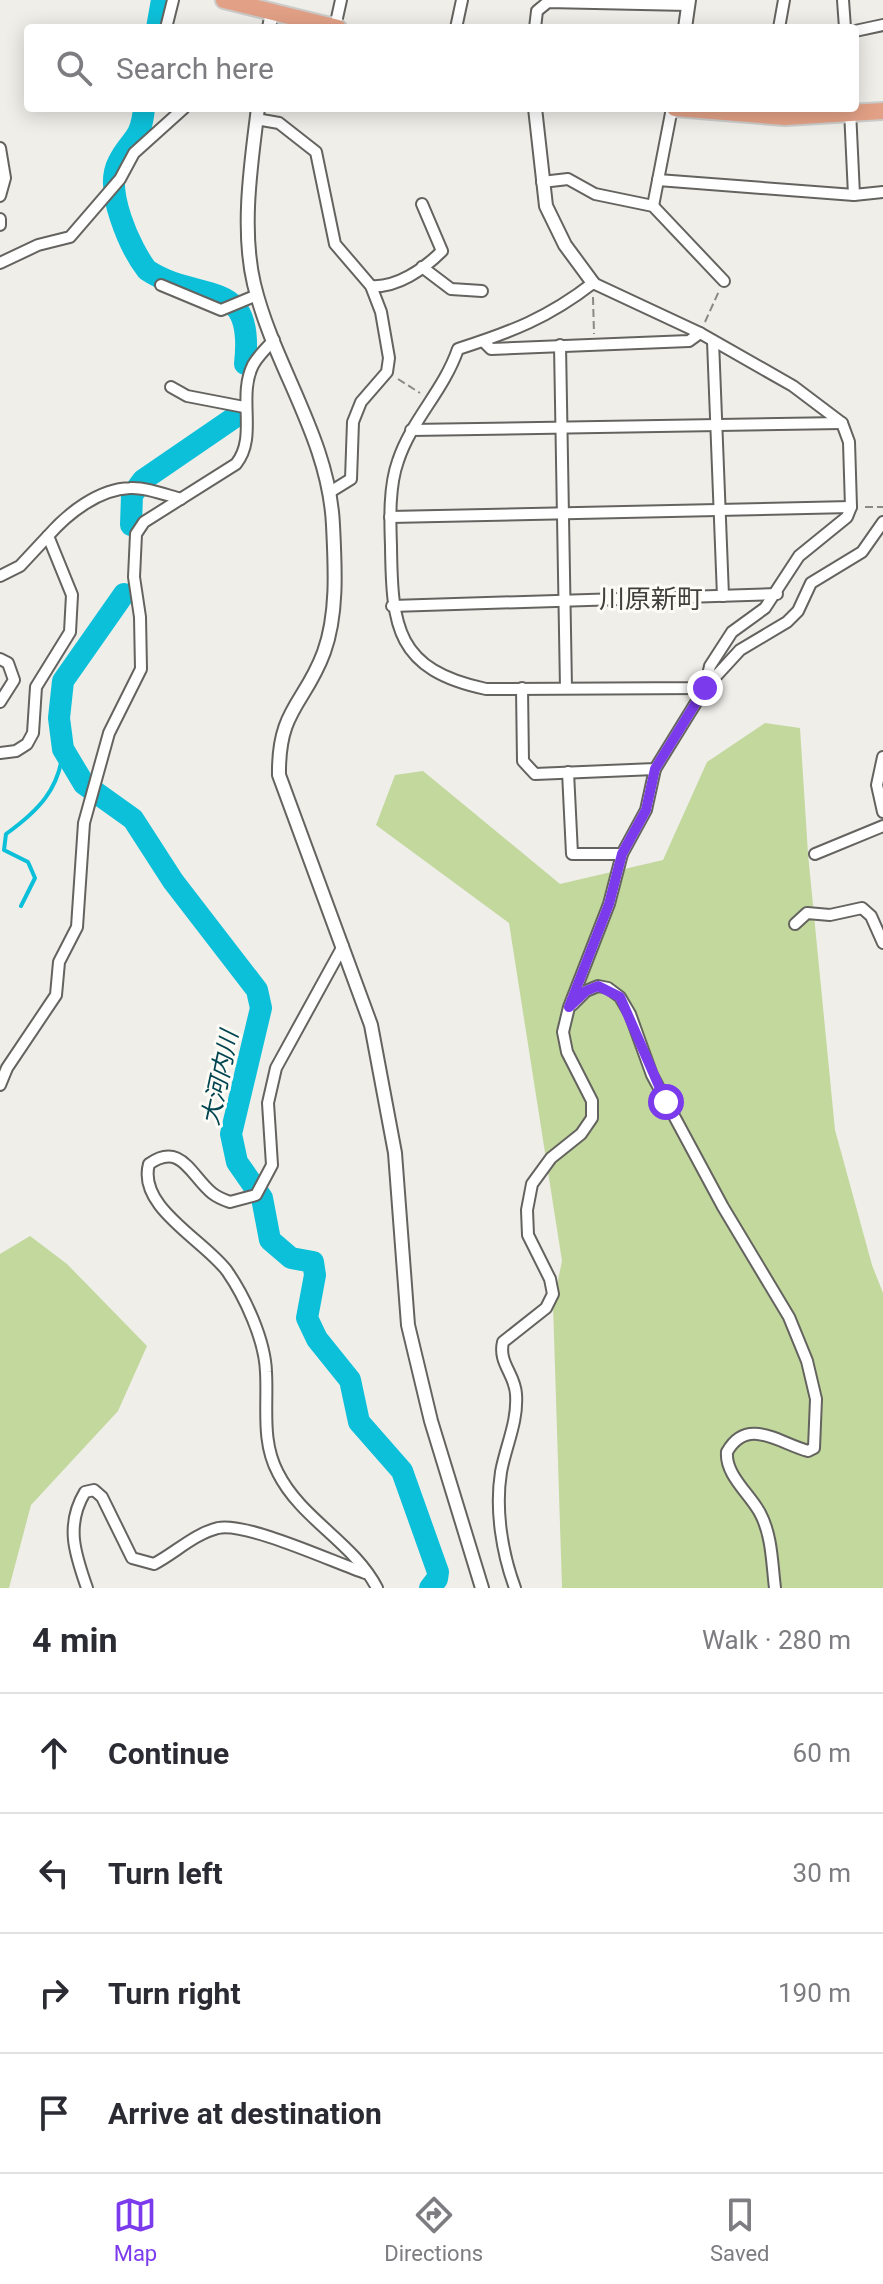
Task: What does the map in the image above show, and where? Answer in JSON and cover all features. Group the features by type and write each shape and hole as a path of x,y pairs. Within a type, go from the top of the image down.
{"main road":[{"path":"224,0 318,24"},
{"path":"859,111 883,111"},
{"path":"723,112 785,117 839,112"}],"street":[{"path":"167,24 173,0"},
{"path":"337,24 341,0"},
{"path":"457,24 462,0"},
{"path":"780,24 784,0"},
{"path":"843,0 845,24"},
{"path":"535,24 537,11 548,2 689,2 686,24"},
{"path":"859,30 883,25"},
{"path":"0,263 38,245 70,237 120,179 134,153 180,112"},
{"path":"535,112 542,182 554,225 593,283 700,333 793,386 842,423 849,442 851,507 835,529 799,556 765,608 732,632 719,648 705,688"},
{"path":"653,206 673,112"},
{"path":"850,112 854,195"},
{"path":"330,492 351,479 353,422 361,402 387,372 389,358 381,312 371,286 335,244 316,152 279,123 257,114 250,199 250,252 257,295 322,460 330,492 333,525 331,622 323,655 290,709 280,738 279,775 371,1025 386,1090 395,1153 404,1297 416,1369 482,1588"},
{"path":"0,148 5,178 0,196"},
{"path":"542,182 568,179 595,194 653,206 724,281"},
{"path":"658,180 854,195 883,192"},
{"path":"371,286 392,285 442,251 422,204"},
{"path":"0,219 0,225"},
{"path":"422,267 451,289 482,291"},
{"path":"593,283 561,308 526,327 458,349 448,378 411,430 397,464 390,517 392,606 409,647 437,672 457,683 486,689 705,688"},
{"path":"161,285 221,310 257,295"},
{"path":"483,341 491,349 689,341 700,333"},
{"path":"0,1085 7,1068 56,995 59,962 77,927 82,885 82,835 93,789 109,733 141,669 140,617 134,577 136,534 144,522 236,464 243,456 247,446 244,407 254,363 274,340"},
{"path":"713,341 723,596"},
{"path":"560,345 566,688"},
{"path":"171,387 187,396 244,407"},
{"path":"411,430 842,423"},
{"path":"0,576 20,566 64,518 94,499 135,489 181,499"},
{"path":"390,517 851,507"},
{"path":"515,1588 502,1553 501,1473 517,1415 516,1388 500,1353 503,1342 546,1308 553,1294 550,1279 528,1235 527,1210 532,1184 551,1158 581,1134 592,1118 592,1101 567,1052 563,1032 569,1007 609,904 622,854 646,810 655,769 705,688 740,650 787,622 798,611 811,583 862,552 883,522"},
{"path":"0,753 16,751 27,744 33,733 36,687 70,632 72,595 48,536"},
{"path":"392,606 777,594"},
{"path":"0,659 8,663 14,680 0,702"},
{"path":"522,688 523,761 535,774 655,769"},
{"path":"883,757 877,785 883,812"},
{"path":"568,772 572,854 622,854"},
{"path":"815,854 883,826"},
{"path":"795,924 807,913 830,915 862,908 871,916 883,943"},
{"path":"343,946 276,1068 268,1103 272,1165 256,1195 230,1202 212,1193 188,1164 176,1157 156,1159 147,1168 158,1207 211,1252 228,1273 246,1306 266,1369 265,1434 277,1472 293,1497 377,1588"},
{"path":"569,1007 586,991 598,986 620,997 652,1075 723,1207 774,1287 807,1361 817,1410 814,1448 808,1451 761,1432 752,1432 732,1443 727,1452 730,1468 761,1514 769,1541 775,1588"},
{"path":"87,1588 73,1548 72,1531 77,1505 85,1492 94,1490 102,1497 132,1558 139,1562 154,1564 202,1534 221,1527 244,1529 367,1574"}],"path":[{"path":"700,333 724,281"},
{"path":"593,283 594,344"},
{"path":"387,372 432,401"},
{"path":"851,507 883,507"}],"green space":[{"path":"765,723 800,728 808,854 835,1130 872,1265 883,1293 883,1588 562,1588 553,1304 562,1261 509,923 376,825 395,775 423,771 560,884 663,860 707,762"},
{"path":"30,1236 67,1264 147,1346 118,1411 31,1505 9,1588 0,1588 0,1254"}],"waterway":[{"name":"大河内川","path":"158,24 162,0"},
{"name":"大河内川","path":"144,112 138,134 122,155 115,174 114,188 127,234 147,270 167,280 220,296 232,304 241,316 246,336 245,364"},
{"name":"大河内川","path":"131,525 132,495 143,480 235,417"},
{"name":"大河内川","path":"124,594 63,681 59,718 63,749 84,784 133,819 173,881 257,990 261,1008 231,1134 237,1162 262,1198 270,1240 291,1258 313,1262 315,1275 307,1318 317,1339 350,1380 359,1422 402,1471 438,1572 430,1588"},
{"path":"21,906 35,878 28,862 4,850 6,834 28,817 45,798 57,776 63,749"}],"district":[{"name":"川原新町","path":"651,599"}],"route":[{"path":"666,1102 620,997 608,988 598,986 586,991 569,1007 609,904 622,854 646,810 655,769 705,688"}]}
